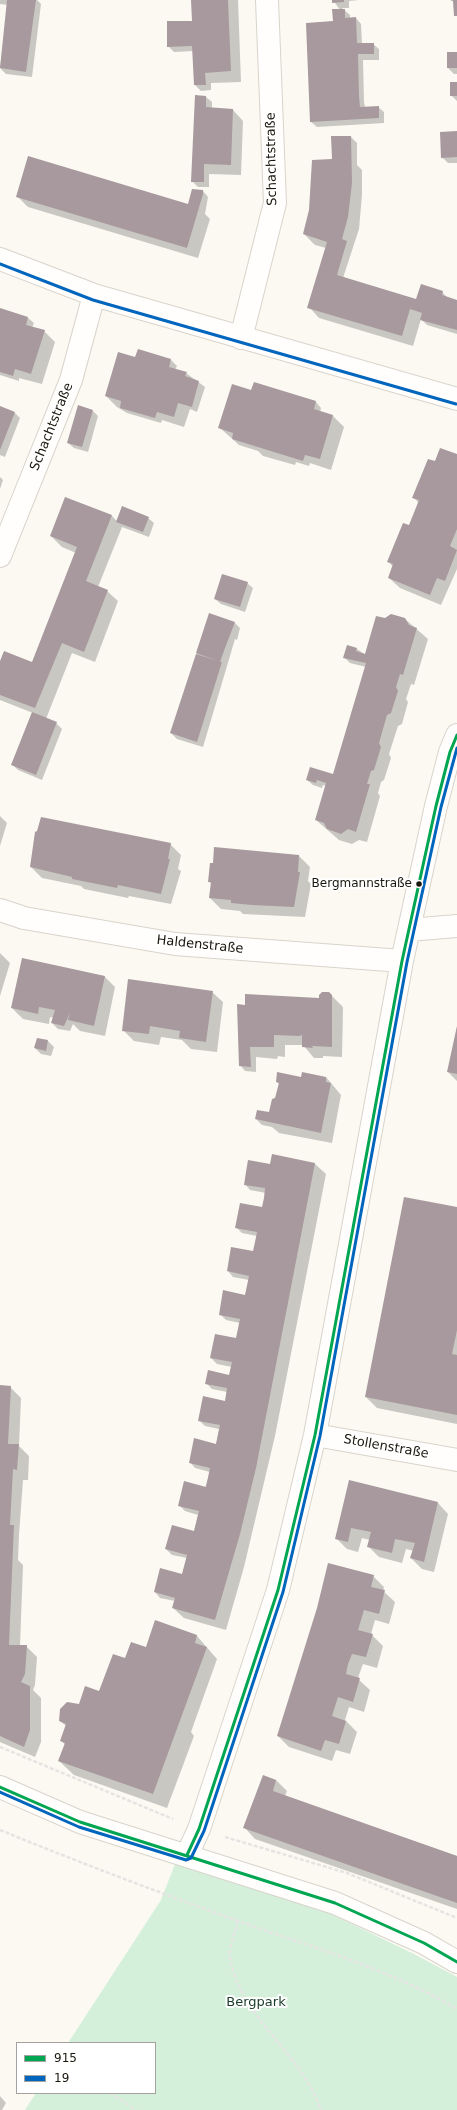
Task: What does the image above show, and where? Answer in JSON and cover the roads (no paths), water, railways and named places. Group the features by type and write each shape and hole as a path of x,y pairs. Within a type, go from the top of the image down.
{"street":[{"name":"Schachtstraße","path":"241,338 275,203 267,0"},
{"path":"0,259 94,295 457,399"},
{"name":"Schachtstraße","path":"0,556 71,380 94,295"},
{"path":"187,1855 199,1829 278,1590 315,1434 402,961 436,806 450,752 457,735"},
{"name":"Haldenstraße","path":"0,910 24,918 175,944 402,961"},
{"path":"409,930 457,926"},
{"name":"Stollenstraße","path":"315,1434 457,1460"},
{"path":"0,1786 80,1822 187,1855 336,1904 424,1943 457,1962"}],"place":[{"name":"Bergmannstraße","path":"419,884"}],"park label":[{"name":"Bergpark","path":"256,2003"}]}
